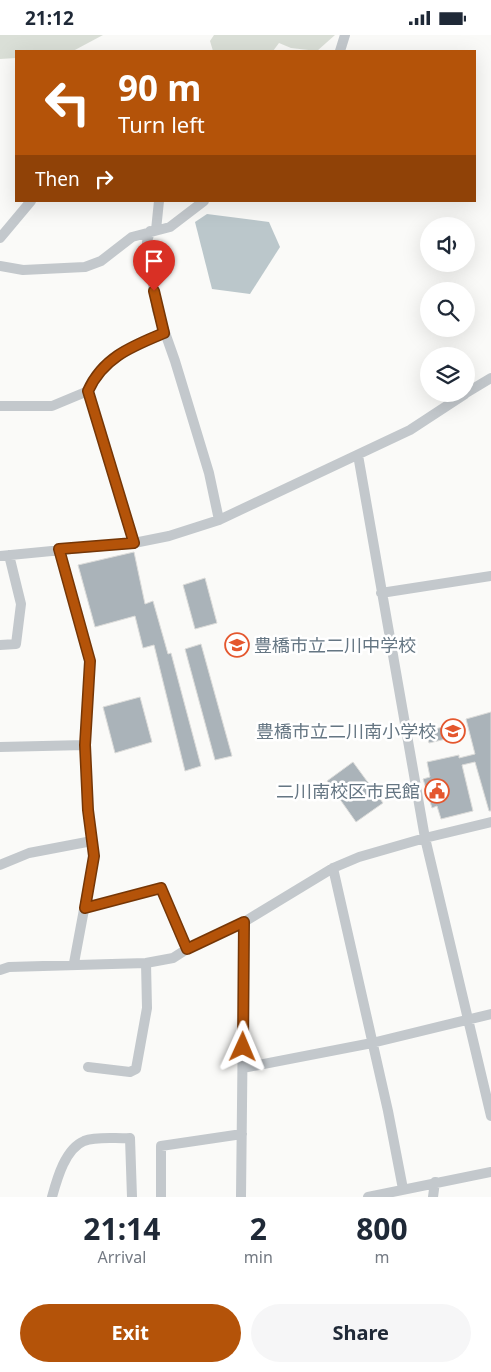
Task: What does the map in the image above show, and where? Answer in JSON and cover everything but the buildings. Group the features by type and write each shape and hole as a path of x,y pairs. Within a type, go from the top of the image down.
{"street":[{"path":"340,50 345,35"},
{"path":"0,237 30,202"},
{"path":"159,202 153,231 147,241 157,310 176,361 209,473 218,520"},
{"path":"0,266 23,270 85,267 101,261 132,237 170,227 203,202"},
{"path":"134,543 88,391 92,381 120,352 164,333"},
{"path":"475,388 491,378"},
{"path":"0,406 52,406 88,391"},
{"path":"0,645 16,644 21,604 5,556 59,549 134,543 169,536 218,520 410,430 452,402"},
{"path":"358,455 425,838 491,1116"},
{"path":"59,549 90,661 85,745 94,856 74,963"},
{"path":"381,593 491,576"},
{"path":"0,747 85,745"},
{"path":"0,970 9,967 74,963 146,963 173,958 187,949 244,922 333,868 359,857 491,822"},
{"path":"0,865 29,853 92,841"},
{"path":"333,868 388,1111 403,1189"},
{"path":"85,908 161,888 187,949"},
{"path":"241,1197 244,922"},
{"path":"88,1067 130,1072 136,1069 147,1008 146,963"},
{"path":"243,1068 372,1043 491,1014"},
{"path":"161,1197 161,1146 242,1134"},
{"path":"52,1197 58,1176 74,1147 85,1141 130,1138 132,1197"},
{"path":"368,1197 491,1172"},
{"path":"433,1197 435,1183"}],"shaded area":[{"path":"0,35 103,35 75,50 15,50 15,58 0,59"},
{"path":"214,35 335,35 318,50 291,48 279,43 274,50 213,50 210,41"},
{"path":"207,214 269,222 280,247 250,294 212,289 195,222"}],"place":[{"name":"豊橋市立二川中学校","path":"237,645"},
{"name":"豊橋市立二川南小学校","path":"453,731"},
{"name":"二川南校区市民館","path":"437,791"}],"route":[{"path":"154,291 164,333 120,352 92,381 88,391 134,543 59,549 90,661 85,745 88,810 94,856 85,908 161,888 187,949 244,922 243,1047"}]}
